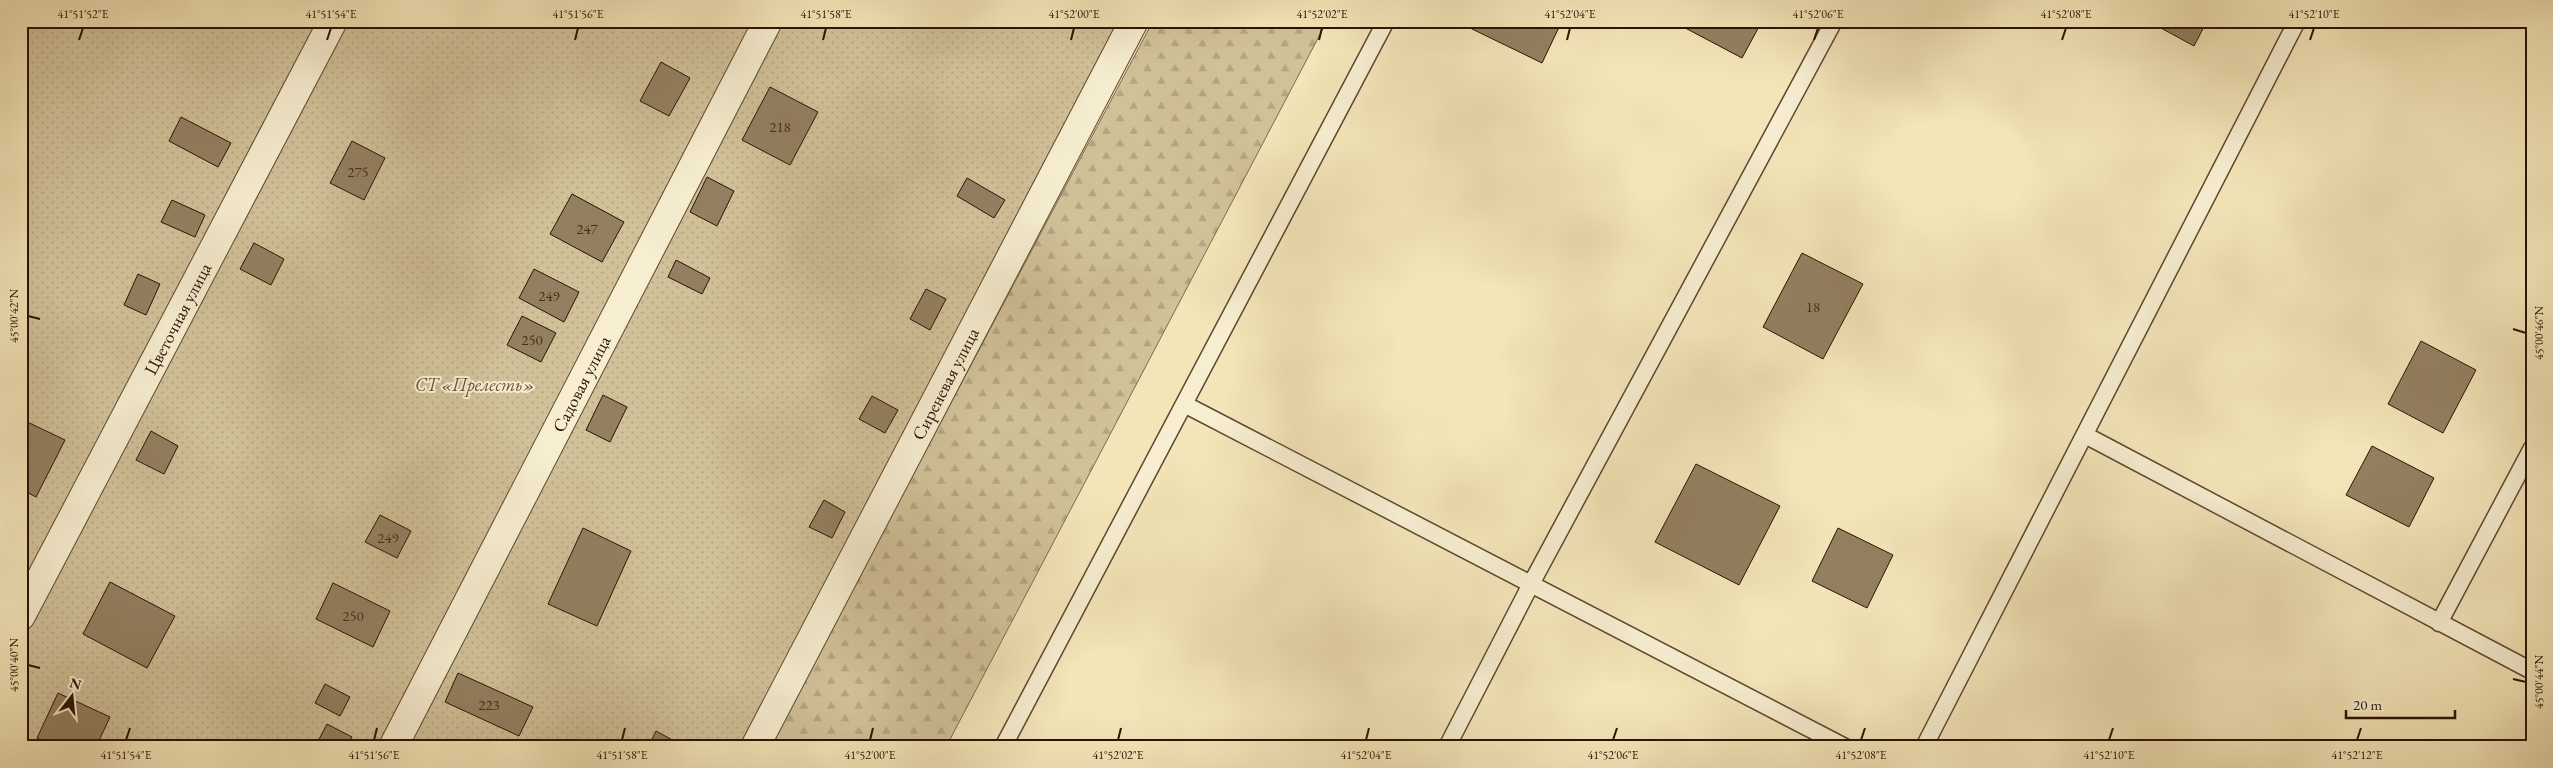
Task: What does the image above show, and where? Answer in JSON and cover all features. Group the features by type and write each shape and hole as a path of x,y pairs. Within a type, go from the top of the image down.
{"street":[{"name":"Цветочная улица","path":"21,616 332,21"},
{"name":"Садовая улица","path":"393,747 768,21"},
{"name":"Сиреневая улица","path":"755,747 1134,21"}],"lane":[{"path":"1003,747 1386,21"},
{"path":"1447,747 1531,584 1834,21"},
{"path":"1924,747 2297,21"},
{"path":"1184,404 1846,747"},
{"path":"2085,435 2532,671"},
{"path":"2439,622 2532,448"}],"green space":[{"name":"СТ «Прелесть»","path":"21,21 1119,21 739,747 21,747"},
{"path":"1153,21 1327,21 946,747 769,747"}],"building":[{"path":"1471,21 1562,21 1542,63 1468,27"},
{"path":"1672,21 1762,21 1742,58"},
{"path":"2148,21 2207,21 2194,46"},
{"path":"661,62 690,78 669,116 640,101"},
{"path":"770,87 818,112 790,165 742,140"},
{"path":"181,117 231,143 218,167 169,141"},
{"path":"352,141 385,158 364,200 330,183"},
{"path":"707,177 734,191 717,226 690,212"},
{"path":"967,178 1005,200 994,218 957,196"},
{"path":"572,194 624,222 602,262 550,234"},
{"path":"172,200 205,215 195,237 161,222"},
{"path":"254,243 284,259 271,285 240,269"},
{"path":"1802,253 1863,284 1823,359 1763,327"},
{"path":"676,260 710,278 702,294 668,277"},
{"path":"534,269 579,292 564,322 519,298"},
{"path":"138,274 160,284 146,315 124,305"},
{"path":"926,289 946,299 930,330 910,319"},
{"path":"522,316 556,333 541,362 507,345"},
{"path":"2421,341 2476,370 2443,433 2388,404"},
{"path":"603,395 627,407 610,442 586,430"},
{"path":"872,396 898,410 885,433 859,419"},
{"path":"21,419 65,440 36,497 21,489"},
{"path":"151,431 178,446 164,474 136,460"},
{"path":"2372,446 2434,478 2409,527 2346,495"},
{"path":"1696,464 1780,506 1739,585 1655,542"},
{"path":"824,500 845,512 832,538 809,527"},
{"path":"380,515 411,531 397,558 365,542"},
{"path":"583,528 631,551 597,626 548,604"},
{"path":"1838,528 1893,555 1867,608 1812,581"},
{"path":"110,582 175,616 147,668 83,634"},
{"path":"333,583 390,611 373,647 316,619"},
{"path":"458,673 533,707 519,736 445,702"},
{"path":"325,684 350,697 340,716 315,703"},
{"path":"58,693 110,717 96,747 55,747 37,738"},
{"path":"327,724 352,737 347,747 315,747"},
{"path":"656,731 685,747 648,747"}]}
